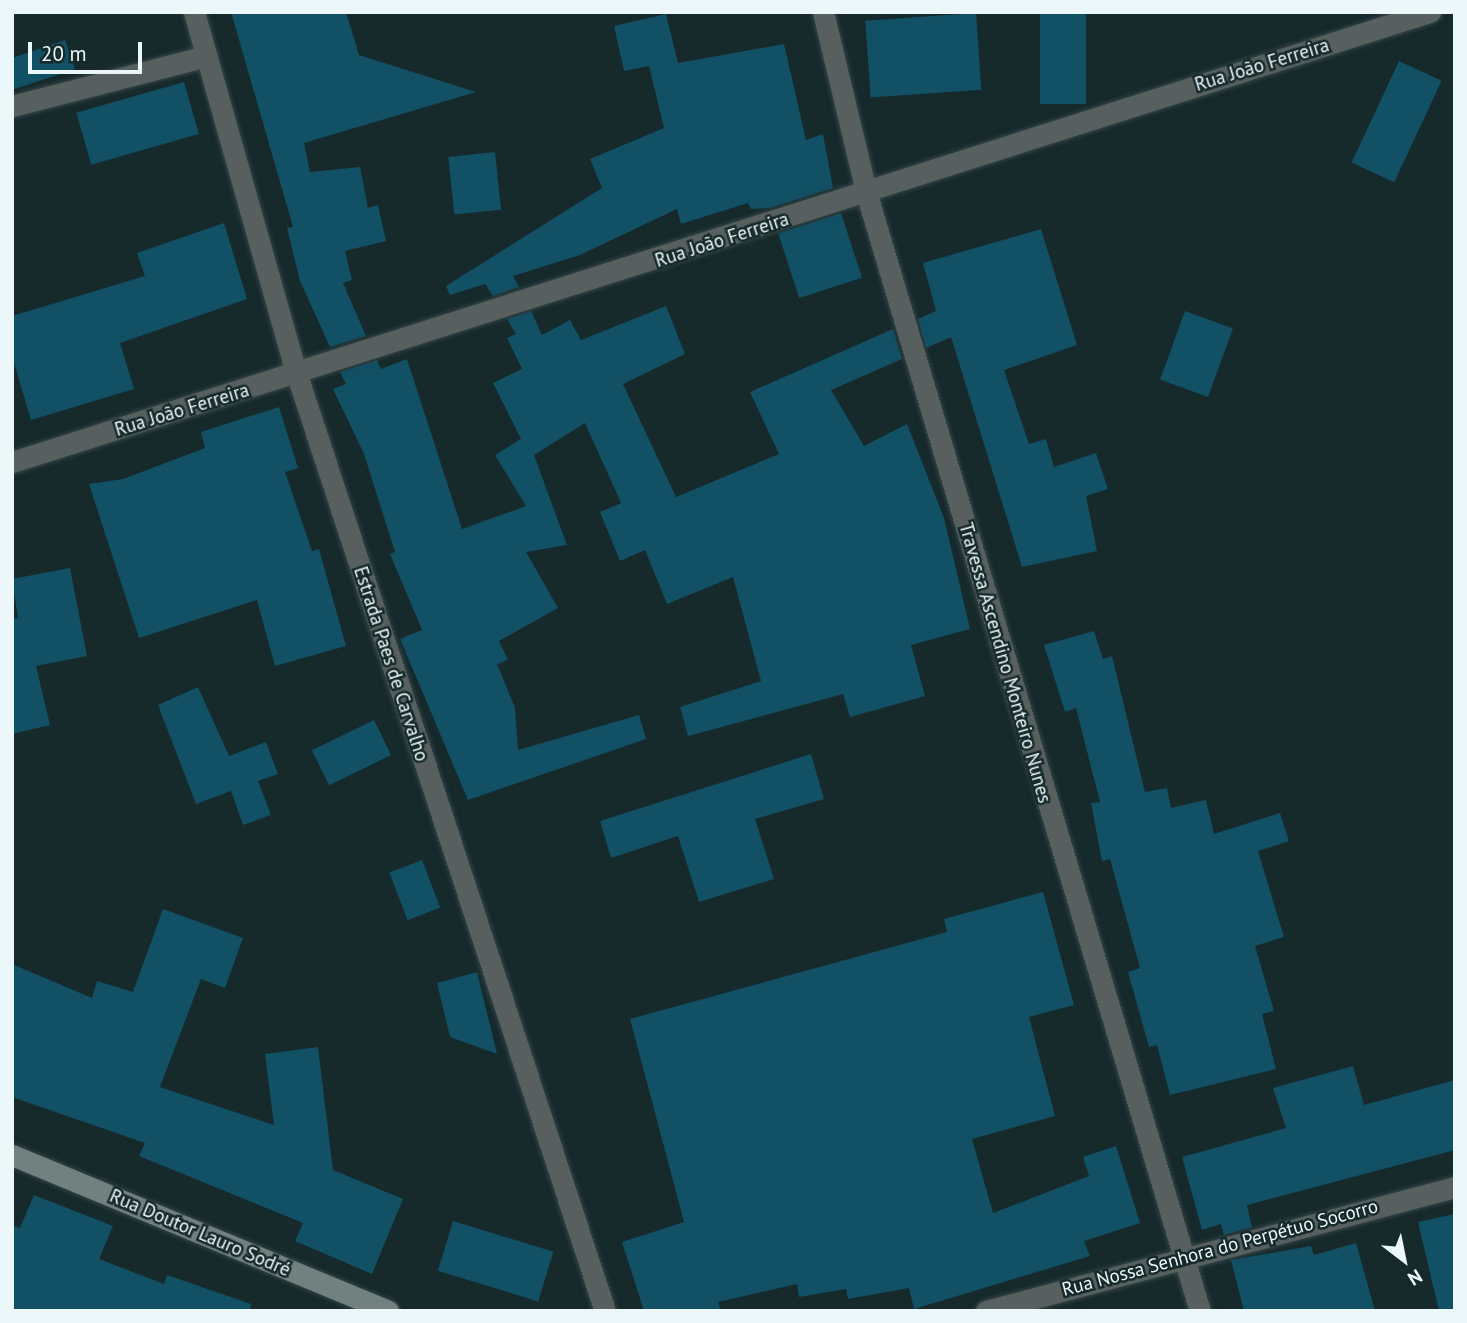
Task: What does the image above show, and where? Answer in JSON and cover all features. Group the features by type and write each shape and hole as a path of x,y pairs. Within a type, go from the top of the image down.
{"main road":[{"name":"Rua Doutor Lauro Sodré","path":"12,1154 388,1311"}],"street":[{"name":"Estrada Paes de Carvalho","path":"194,12 297,375 605,1311"},
{"name":"Travessa Ascendino Monteiro Nunes","path":"823,12 867,195 1180,1256 1200,1311"},
{"name":"Rua João Ferreira","path":"12,462 867,195 1430,12"},
{"path":"12,106 207,56"},
{"name":"Rua Nossa Senhora do Perpétuo Socorro","path":"986,1311 1180,1256 1455,1187"}],"building":[{"path":"231,12 346,12 359,55 476,92 304,143 310,172 360,167 368,208 378,205 386,241 345,251 352,280 343,283 366,336 330,347 300,281 287,228 293,227"},
{"path":"1040,12 1086,12 1086,104 1040,104"},
{"path":"976,13 981,90 871,98 865,21"},
{"path":"666,14 678,63 784,44 806,140 823,134 833,188 770,208 751,209 748,203 681,224 677,209 580,255 513,276 519,287 493,296 485,284 450,295 446,286 602,188 590,159 664,128 649,66 624,71 614,26"},
{"path":"65,40 75,69 12,90 12,58"},
{"path":"1399,61 1442,81 1394,182 1352,163"},
{"path":"184,82 199,134 91,165 76,113"},
{"path":"495,152 501,210 454,215 448,157"},
{"path":"841,213 862,278 799,298 778,233"},
{"path":"224,223 247,299 120,343 134,389 31,420 12,356 12,316 145,276 137,253"},
{"path":"1041,229 1077,345 1004,370 1029,444 1046,439 1054,467 1096,453 1108,489 1086,496 1097,551 1022,567 951,337 926,348 918,319 936,311 923,263"},
{"path":"666,306 685,354 623,384 676,497 779,454 750,392 893,329 902,359 831,390 864,446 907,424 944,518 970,629 911,645 925,696 850,717 843,694 688,736 680,707 761,681 733,577 667,604 645,550 620,561 600,512 621,503 585,423 534,455 567,545 526,552 558,608 499,641 508,660 497,664 515,708 518,750 639,715 646,739 468,800 400,639 422,630 390,554 395,552 364,454 333,389 346,384 340,372 377,360 381,369 407,359 462,529 526,506 495,455 521,439 493,383 522,369 507,338 516,334 507,319 531,311 542,335 570,320 581,340"},
{"path":"1185,311 1233,328 1208,397 1160,380"},
{"path":"279,407 298,468 285,472 312,551 319,549 346,646 275,666 257,600 139,638 89,484 123,479 205,448 201,432"},
{"path":"70,568 87,656 36,666 50,725 12,734 12,619 18,618 12,579"},
{"path":"1094,631 1103,659 1112,656 1145,792 1167,788 1171,808 1206,800 1214,834 1280,813 1289,841 1258,851 1284,937 1255,946 1274,1011 1262,1014 1276,1069 1170,1095 1157,1045 1149,1047 1128,972 1140,968 1110,859 1102,861 1091,803 1100,802 1076,708 1065,712 1044,645"},
{"path":"198,687 229,756 266,742 278,774 258,781 271,815 243,825 231,791 196,804 158,705"},
{"path":"374,720 391,755 329,785 312,750"},
{"path":"811,754 824,799 755,819 774,879 699,902 678,836 611,858 600,821"},
{"path":"422,860 440,908 408,920 389,873"},
{"path":"1043,892 1074,1005 1029,1017 1055,1116 972,1139 993,1213 1089,1176 1083,1157 1116,1146 1140,1223 1084,1241 1090,1256 914,1309 909,1288 848,1299 846,1289 799,1297 797,1284 718,1302 721,1311 644,1311 622,1242 684,1222 630,1019 947,932 944,919"},
{"path":"163,909 243,938 225,988 201,979 160,1087 274,1125 265,1054 318,1047 333,1170 403,1199 372,1274 295,1241 303,1223 139,1156 145,1143 12,1097 12,964 92,998 97,981 133,992"},
{"path":"477,972 497,1054 450,1037 437,983"},
{"path":"1353,1066 1364,1105 1455,1080 1455,1150 1247,1205 1252,1227 1224,1235 1221,1224 1202,1230 1182,1157 1286,1128 1273,1088"},
{"path":"34,1195 113,1226 99,1259 164,1284 167,1275 251,1304 250,1311 12,1311 12,1225 20,1228"},
{"path":"1455,1214 1455,1311 1439,1311 1418,1222"},
{"path":"453,1221 553,1252 538,1301 438,1271"},
{"path":"1356,1243 1375,1311 1244,1311 1231,1260 1311,1246 1314,1255"}]}
